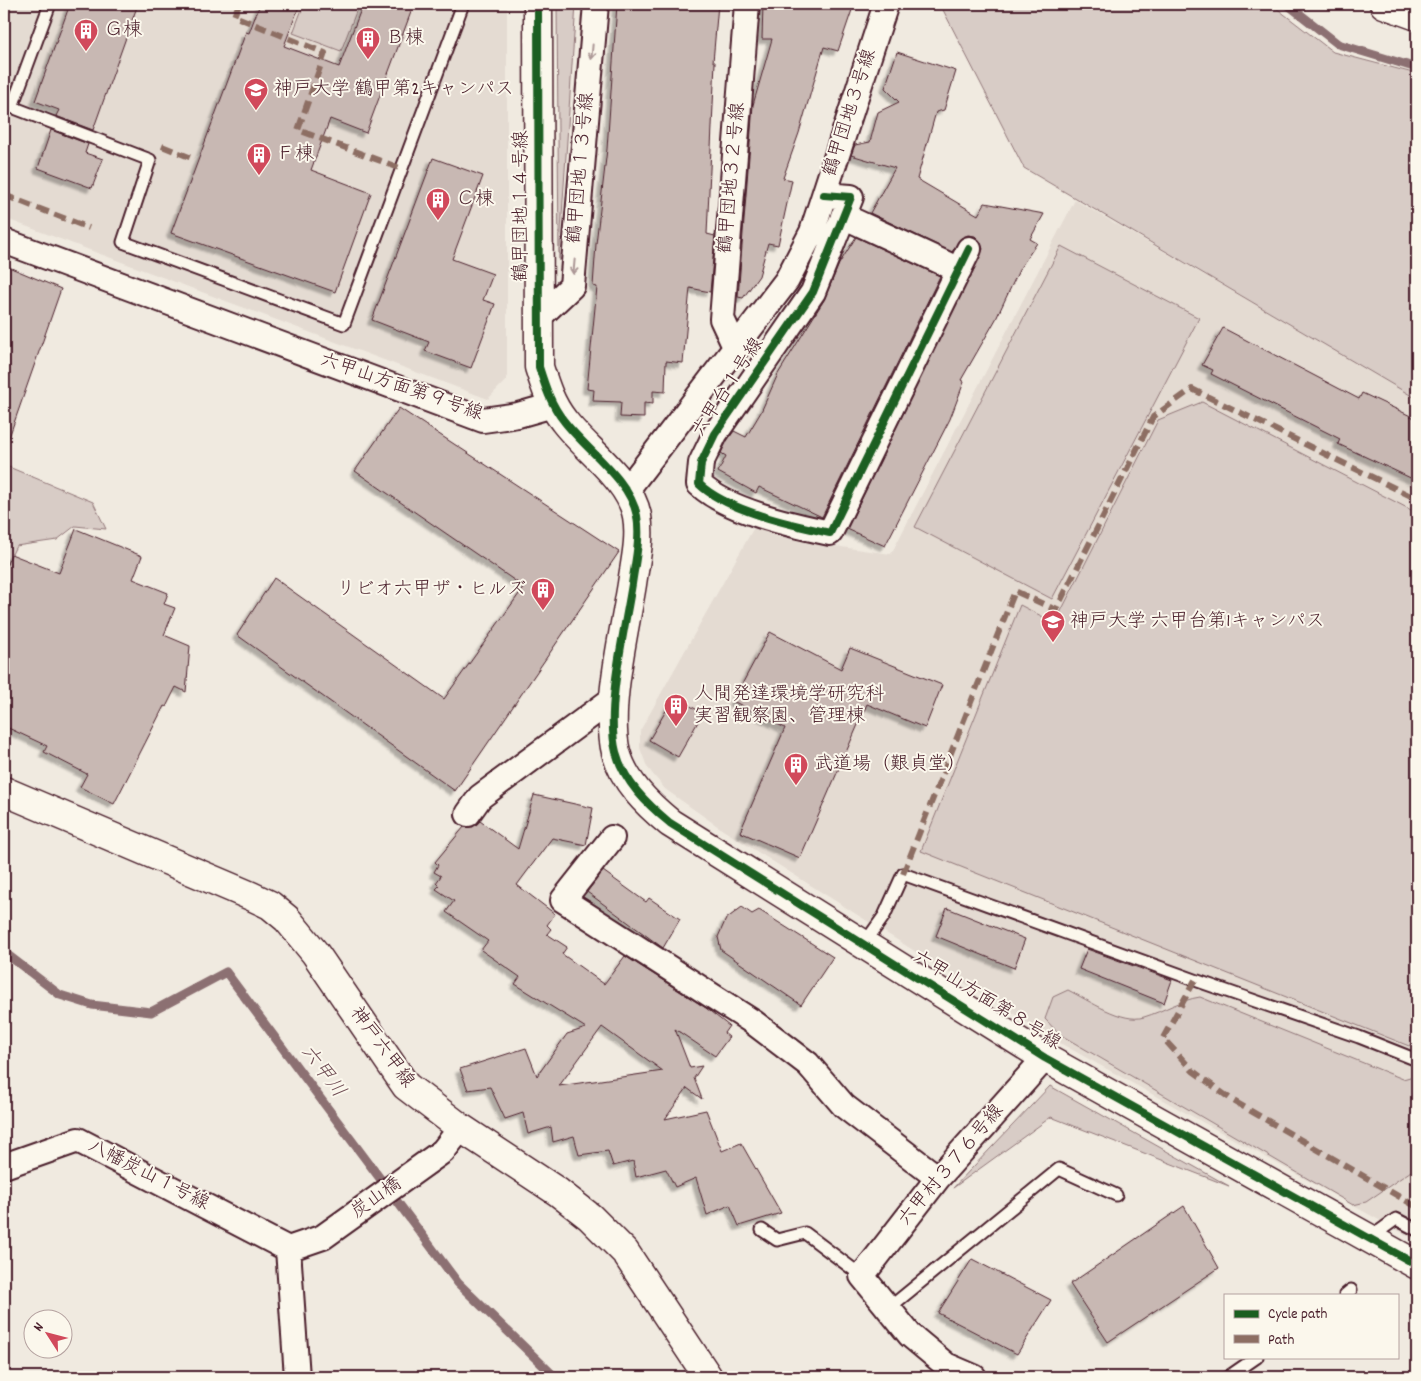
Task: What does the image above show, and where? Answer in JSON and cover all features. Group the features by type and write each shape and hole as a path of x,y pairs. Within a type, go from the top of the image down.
{"street":[{"name":"鶴甲団地１４号線","path":"538,4 539,367 553,405"},
{"name":"鶴甲団地１３号線","path":"538,318 572,286 596,4"},
{"name":"鶴甲団地３２号線","path":"736,349 722,319 747,4"},
{"name":"鶴甲団地３号線","path":"626,490 736,349 787,280 812,232 886,4"},
{"path":"1384,4 1417,16"},
{"name":"六甲台１号線","path":"824,195 851,197 813,292 715,434 701,463 699,484 711,496 786,524 830,533 969,249"},
{"path":"843,216 958,270"},
{"name":"六甲山方面第９号線","path":"4,241 483,420 518,416 553,405"},
{"path":"468,814 480,797 614,698 639,542 637,514 626,490 565,422 553,405"},
{"name":"六甲山方面第８号線","path":"614,698 613,731 616,752 626,776 646,803 670,823 1045,1058 1417,1266"},
{"name":"神戸六甲線","path":"4,791 270,905 287,919 315,953 406,1086 462,1128 558,1192 590,1217 625,1252 708,1377"},
{"path":"612,838 563,900 753,1022 808,1064 844,1106 938,1178"},
{"name":"六甲村３７６号線","path":"862,1276 938,1178 1045,1058"},
{"name":"炭山橋","path":"288,1249 323,1237 443,1151 462,1128"},
{"name":"八幡炭山１号線","path":"4,1166 78,1140 288,1249"},
{"path":"288,1249 297,1377"},
{"path":"862,1276 910,1335 946,1365 974,1377"}],"lane":[{"path":"50,4 12,107 150,160 123,242 344,324 464,4"},
{"path":"864,944 884,916 903,874 1195,980 1359,1037 1417,1060"},
{"path":"889,1308 1059,1170 1116,1195"},
{"path":"1369,1239 1396,1219 1417,1230"},
{"path":"762,1230 778,1240 805,1233 862,1276"},
{"path":"1228,1377 1256,1358"}],"shaded area":[{"name":"神戸大学 鶴甲第2キャンパス","path":"4,4 507,4 507,379 488,399 4,218"},
{"path":"304,4 359,4 341,51 293,33"},
{"path":"557,4 576,4 559,261"},
{"path":"940,4 1271,4 1333,52 1417,74 1417,399 1024,168"},
{"name":"神戸大学 六甲台第1キャンパス","path":"1075,200 1417,398 1417,1241 1060,1043 723,830 665,789 647,767 640,748 640,731 757,522 834,546 891,554"},
{"path":"1061,246 1199,318 1052,599 915,527"},
{"path":"1202,402 1417,513 1417,1037 1409,1046 921,851 1020,605 1055,623 1158,420"},
{"path":"4,465 93,502 106,529 75,526 57,540 16,546 4,570"},
{"path":"1068,990 1106,1010 1126,1017 1136,1018 1144,1017 1200,997 1403,1079 1417,1075 1417,1167 1366,1202 1353,1205 1059,1034 1045,1019 1053,997"},
{"path":"1050,1086 1229,1186 1051,1117 953,1188"}],"building":[{"name":"Ｇ棟","path":"70,4 138,4 93,130 56,116 59,110 35,101"},
{"name":"Ｆ棟","path":"260,4 300,4 284,46 339,67 363,4 414,4 366,133 330,119 311,170 371,193 335,292 171,233 246,32 249,33"},
{"path":"617,4 718,4 713,62 715,62 707,234 715,236 710,292 690,288 683,363 666,361 665,392 653,391 653,404 644,403 644,418 620,417 621,402 593,401 594,390 587,389 597,287 593,286 596,244 607,149"},
{"path":"763,4 854,4 838,51 824,47 799,133 783,178 792,180 778,245 768,243 759,276 743,298 738,297 753,105 772,39 762,39"},
{"path":"897,52 956,71 944,110 936,112 917,179 978,215 985,203 1044,214 1030,239 1037,243 1020,268 996,319 961,380 964,382 950,419 885,546 847,529 983,249 980,241 975,236 968,235 961,238 952,252 870,213 895,168 851,155 855,145 870,142 878,112 899,102 885,88"},
{"path":"51,130 88,144 85,153 103,159 92,188 38,168"},
{"name":"Ｃ棟","path":"433,158 483,176 452,259 493,274 483,300 495,304 471,368 425,351 429,342 372,320"},
{"path":"856,237 940,276 822,517 759,487 756,493 718,472 726,456 721,453 727,441 734,431 746,437 761,412 778,374 824,300 839,264"},
{"path":"4,265 61,289 7,443 4,442"},
{"path":"1223,328 1359,399 1362,393 1417,419 1417,481 1338,444 1340,439 1211,374 1213,370 1202,365"},
{"name":"リビオ六甲ザ・ヒルズ","path":"399,408 619,552 455,791 237,635 274,578 444,699 524,587 355,471"},
{"path":"76,529 142,556 133,579 168,593 164,604 175,608 164,635 190,646 186,692 176,687 166,707 164,706 114,804 80,787 87,774 44,752 47,746 4,726 4,572 11,554 59,573"},
{"path":"770,632 841,669 850,648 942,685 925,728 867,704 800,858 740,832 785,728 733,701"},
{"name":"人間発達環境学研究科 実習観察園、管理棟","path":"674,697 703,713 678,757 649,740"},
{"path":"534,795 593,808 586,845 552,838 517,885 555,914 547,925 551,929 547,934 567,947 562,954 604,984 625,956 706,1008 729,1026 724,1033 729,1037 715,1056 675,1029 690,1068 702,1066 694,1078 702,1099 687,1088 665,1119 706,1110 722,1151 741,1143 781,1213 739,1226 730,1205 707,1215 696,1178 675,1187 666,1169 636,1177 633,1161 613,1166 608,1151 579,1155 574,1136 553,1142 551,1127 528,1134 523,1113 505,1119 490,1087 468,1090 460,1069 526,1048 537,1076 567,1034 586,1028 515,984 520,977 481,950 488,941 446,912 454,901 436,889 439,886 436,883 441,876 434,872 438,865 435,862 464,827 473,827 480,821 518,849","holes":["602,1027 663,1071 559,1086"]},
{"path":"603,871 646,902 649,898 680,919 663,948 587,892"},
{"path":"742,907 752,914 759,910 833,957 801,1005 721,950 718,937 726,919"},
{"path":"947,908 1025,939 1014,968 936,936"},
{"path":"1087,949 1172,980 1164,1003 1079,969"},
{"path":"1184,1206 1219,1268 1108,1342 1070,1284"},
{"path":"972,1259 1051,1300 1017,1354 938,1313"}],"waterway":[{"path":"1287,4 1338,44 1417,68"},
{"name":"六甲川","path":"4,952 60,995 92,1005 151,1012 226,972 458,1283 555,1377"}],"marked path":[{"path":"239,4 234,16 325,53 298,130 402,169"},
{"path":"162,146 194,159"},
{"path":"4,195 89,228"},
{"path":"903,874 1015,591 1056,610 1153,417 1192,389 1417,499"},
{"path":"1195,980 1163,1038 1193,1071 1232,1100 1417,1207"}],"cycle path":[{"path":"538,4 539,367 549,395 559,415 617,477 633,502 637,516 637,550 617,669 613,714 613,735 616,752 625,773 637,792 670,823 1045,1058 1417,1265"},
{"path":"824,195 851,197 813,292 715,434 701,463 699,484 711,494 726,502 761,516 830,533 969,249"}],"place":[{"name":"Ｇ棟","path":"86,52"},
{"name":"Ｂ棟","path":"368,60"},
{"name":"神戸大学 鶴甲第2キャンパス","path":"256,111"},
{"name":"Ｆ棟","path":"259,176"},
{"name":"Ｃ棟","path":"438,221"},
{"name":"リビオ六甲ザ・ヒルズ","path":"543,611"},
{"name":"神戸大学 六甲台第1キャンパス","path":"1053,643"},
{"name":"人間発達環境学研究科 実習観察園、管理棟","path":"676,727"},
{"name":"武道場（艱貞堂）","path":"796,786"}]}
